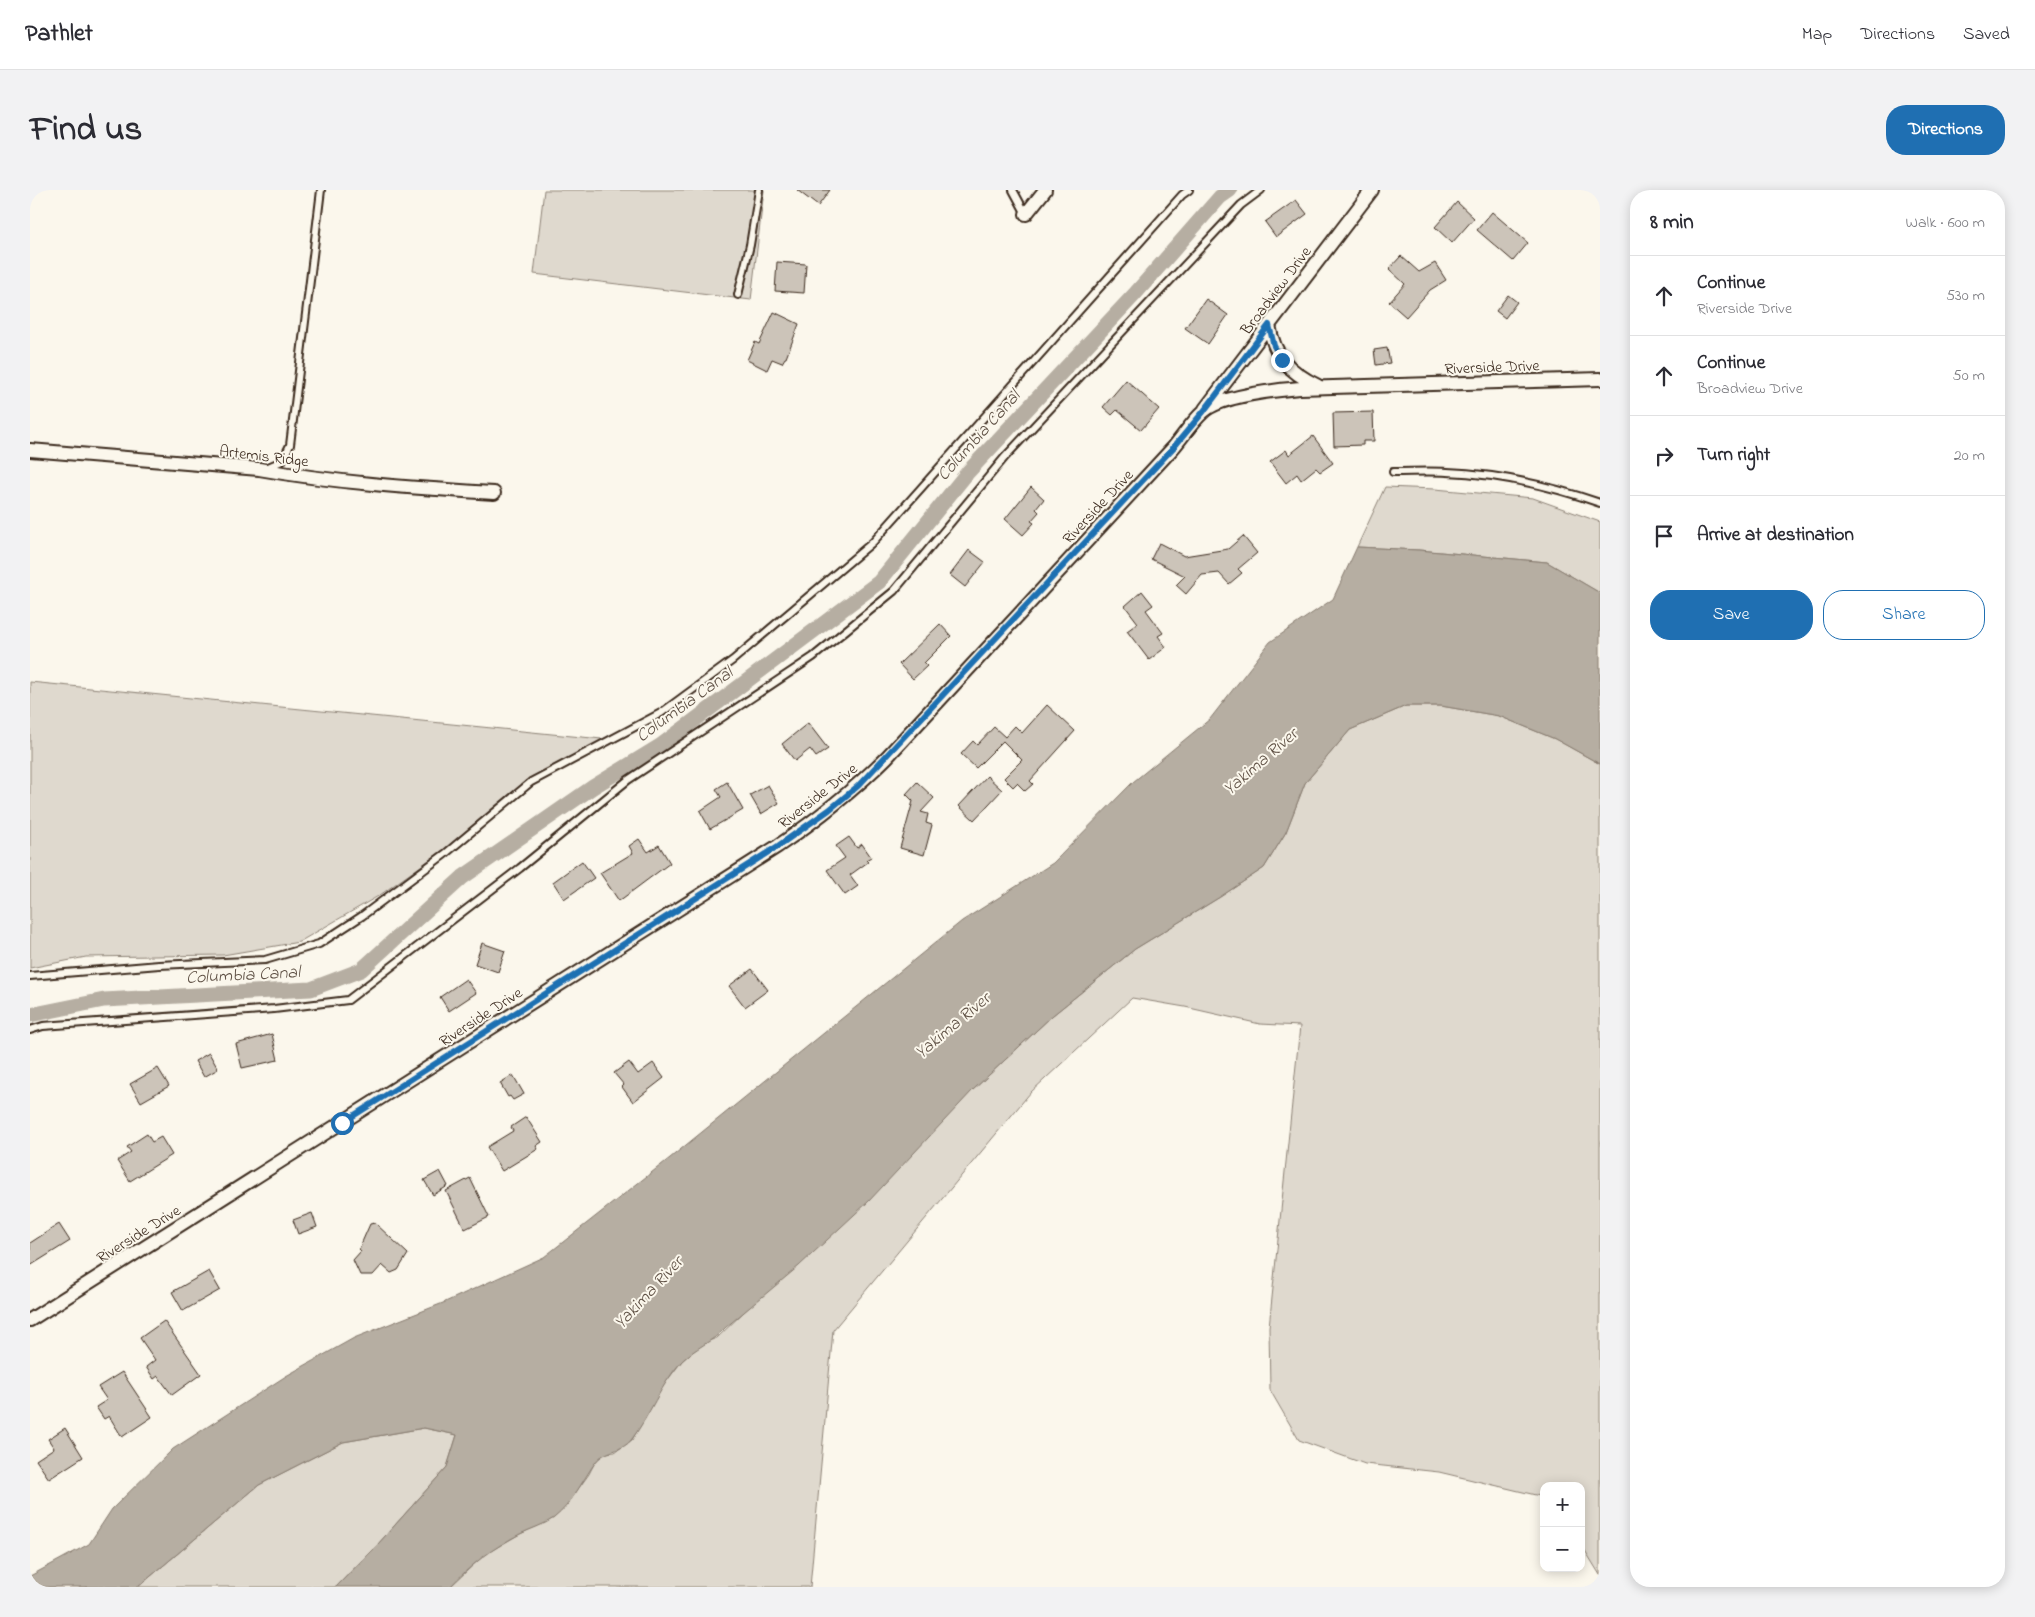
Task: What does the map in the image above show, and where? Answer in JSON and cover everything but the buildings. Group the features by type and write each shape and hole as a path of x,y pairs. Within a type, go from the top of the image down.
{"street":[{"path":"1026,214 1045,190"},
{"name":"Broadview Drive","path":"1204,411 1372,190"},
{"path":"1269,325 1274,346 1282,360 1305,380 1320,387"},
{"name":"Riverside Drive","path":"30,1320 778,846 829,810 858,786 886,757 1173,448 1204,411 1226,401 1252,394 1320,387 1600,378"},
{"name":"Artemis Ridge","path":"30,450 259,469 391,486 494,493"}],"lane":[{"path":"259,469 282,461 290,445 321,190"},
{"path":"738,295 750,245 758,190"},
{"path":"1013,190 1026,214"},
{"path":"30,976 159,965 265,960 319,944 362,916 445,854 531,782 662,713 733,660 873,542 951,457 1182,195 1189,190"},
{"path":"30,1030 43,1026 274,1009 348,1000 520,868 628,780 813,657 894,591 1005,457 1241,205 1261,190"},
{"path":"1394,472 1448,472 1502,478 1558,489 1600,503"}],"shaded area":[{"path":"544,190 764,190 751,300 534,274"},
{"path":"1385,487 1435,489 1533,498 1600,522 1600,593 1547,562 1419,550 1357,547"},
{"path":"30,682 612,740 557,769 380,895 299,942 223,955 86,957 30,968"},
{"path":"1406,706 1441,706 1499,716 1555,739 1600,764 1600,1575 1585,1551 1585,1482 1540,1482 1540,1496 1439,1472 1365,1464 1299,1440 1270,1390 1269,1327 1300,1026 1260,1024 1185,1007 1132,998 1031,1092 833,1330 810,1587 450,1587 484,1555 518,1535 554,1518 571,1499 595,1462 605,1453 615,1452 632,1440 660,1390 682,1361 703,1343 717,1338 1053,1015 1135,949 1264,868 1286,832 1305,783 1350,730"},
{"path":"424,1428 457,1435 447,1467 378,1544 336,1587 138,1587 259,1485 343,1442"}],"water":[{"name":"Yakima River","path":"1357,547 1419,550 1547,562 1600,593 1600,764 1555,739 1499,716 1441,706 1406,706 1350,730 1305,783 1286,832 1264,868 1135,949 1053,1015 973,1090 868,1202 799,1266 720,1333 681,1362 667,1381 632,1439 623,1447 603,1455 599,1459 571,1499 554,1518 500,1545 474,1564 450,1587 336,1587 378,1544 447,1467 457,1435 424,1428 343,1442 259,1485 138,1587 30,1587 30,1576 89,1544 112,1509 173,1449 286,1376 354,1338 443,1303 544,1257 670,1158 962,921 1053,863 1133,782 1210,719 1270,642 1333,599"}],"waterway":[{"name":"Columbia Canal","path":"30,1015 104,1000 311,989 361,970 463,877 593,787 660,746 879,582 968,472 1134,295 1220,197 1230,190"}],"route":[{"path":"342,1123 778,846 829,810 858,786 886,757 1173,448 1204,411 1269,325 1271,338 1282,360"}]}
